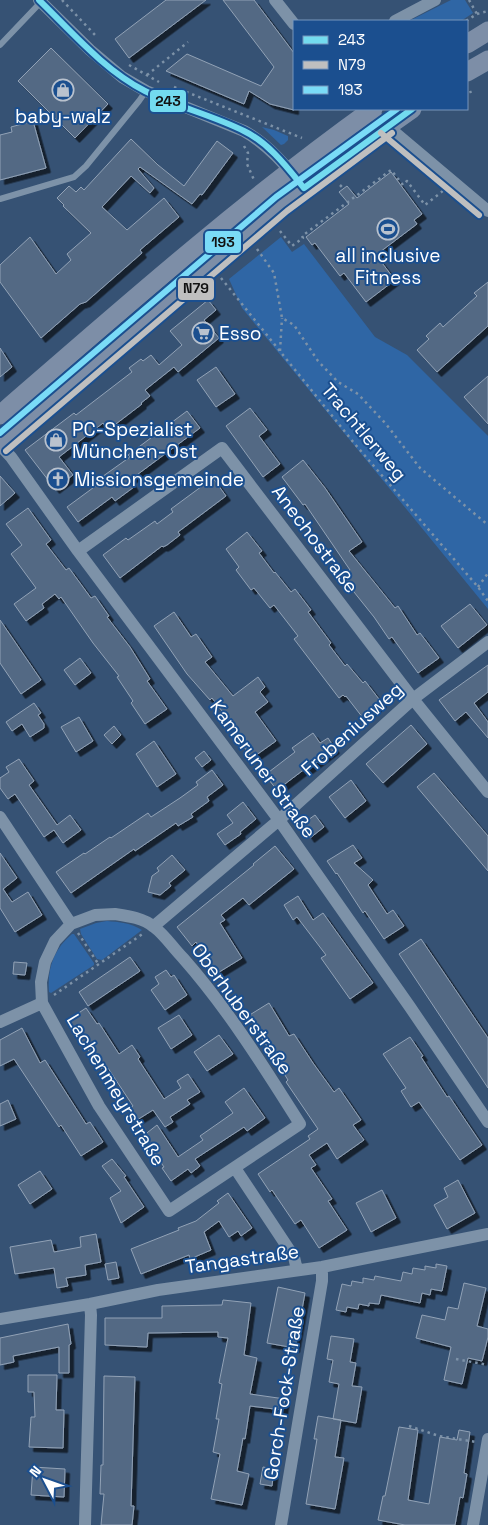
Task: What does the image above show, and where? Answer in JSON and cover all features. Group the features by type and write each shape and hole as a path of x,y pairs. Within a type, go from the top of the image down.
{"main road":[{"path":"468,43 488,31"},
{"path":"469,85 488,60"},
{"path":"0,414 192,250 290,170 369,110"},
{"path":"0,444 188,282 214,272 282,204 411,110"}],"street":[{"path":"276,0 293,23"},
{"path":"397,20 435,0"},
{"path":"40,1 90,50 122,77 146,91 256,137 278,157 304,188"},
{"path":"371,110 387,126 487,208"},
{"name":"Kameruner Straße","path":"0,444 279,820 488,1122"},
{"name":"Anechostraße","path":"78,551 222,448 413,699 488,792"},
{"name":"Frobeniusweg","path":"154,926 279,820 413,699 488,642"},
{"path":"0,817 71,924"},
{"name":"Oberhuberstraße","path":"71,924 95,915 115,914 136,917 154,926 194,972 262,1064 300,1124 235,1168"},
{"name":"Lachenmeyrstraße","path":"71,924 55,941 45,962 41,982 42,1003 64,1046 99,1106 169,1210 235,1168"},
{"path":"0,1022 42,1003"},
{"path":"235,1168 294,1257 297,1270"},
{"name":"Tangastraße","path":"0,1319 158,1290 322,1267 488,1234"},
{"name":"Gorch-Fock-Straße","path":"282,1525 320,1290 322,1267"},
{"path":"85,1525 90,1304"},
{"path":"473,1525 483,1441"}],"lane":[{"path":"0,45 40,1"},
{"path":"0,199 74,177 86,166 140,101 146,91"},
{"path":"174,265 188,282"}],"path":[{"path":"62,0 100,41"},
{"path":"469,0 477,14"},
{"path":"468,20 477,14 488,11"},
{"path":"147,75 188,42"},
{"path":"127,64 158,81 302,138"},
{"path":"280,231 292,246 303,238 302,236 391,170 403,185 407,182 425,205 444,190 452,180"},
{"path":"340,184 344,188"},
{"path":"257,249 274,274 282,318 280,351"},
{"name":"Trachtlerweg","path":"214,272 354,443 488,601"},
{"path":"282,318 294,326 318,361 338,382 358,394 386,424 420,468 488,525"},
{"path":"478,587 488,573"},
{"path":"71,924 99,965"},
{"path":"42,1003 154,926"},
{"path":"456,1358 488,1365"},
{"path":"409,1426 439,1436 483,1441"}],"shaded area":[{"path":"451,0 465,0 473,13 462,20 411,20"},
{"path":"262,127 288,136 288,140 281,145"},
{"path":"281,237 292,252 304,244 375,337 407,355 488,436 488,609 242,308 229,279"},
{"path":"107,921 129,924 142,930 102,960 97,959 81,934 80,929"},
{"path":"74,934 94,965 51,993 49,992 49,975 53,960 61,946"}],"building":[{"path":"166,0 206,0 129,58 115,39"},
{"path":"223,0 254,0 293,52 293,110 270,104 249,91 244,104 166,71 187,54 261,86 274,67"},
{"path":"51,48 108,104 75,138 18,81"},
{"path":"33,121 46,168 0,180 0,135 12,132 11,127"},
{"path":"131,139 158,165 184,186 217,141 233,153 202,195 200,194 192,204 140,167 138,169 154,188 150,193 131,176 102,207 127,230 164,198 179,217 140,250 142,253 41,338 0,282 0,265 30,237 56,274 71,260 67,254 91,233 57,198 69,186 76,192 81,187 84,190"},
{"path":"391,172 422,214 414,220 417,224 376,255 395,280 366,302 344,273 340,276 315,243 312,245 306,237 349,204 339,192 347,186 357,198"},
{"path":"488,282 488,326 437,372 417,350 429,339 426,336 440,323 443,327 477,296 474,293"},
{"path":"208,300 216,310 204,320 219,338 178,372 174,367 145,390 150,396 108,430 103,423 59,457 73,475 55,489 25,450 74,413 76,415 132,372 129,368 141,359 143,361 151,355 159,365 182,345 170,331"},
{"path":"0,348 12,367 0,377"},
{"path":"216,367 235,394 216,407 197,380"},
{"path":"488,376 488,424 464,397"},
{"path":"250,408 267,430 259,436 280,464 263,477 226,426"},
{"path":"187,411 200,428 130,480 134,487 115,501 112,497 78,522 67,507 101,482 99,479 130,457 128,455"},
{"path":"303,460 325,488 362,542 349,551 395,608 398,606 417,635 420,633 439,658 418,673 392,637 389,639 342,577 350,570 305,504 303,505 282,477"},
{"path":"0,476 15,493 0,506"},
{"path":"213,478 226,496 178,532 180,535 167,545 162,546 120,578 103,555 126,538 128,540 155,521 157,524 173,512 171,509"},
{"path":"28,508 51,540 46,544 66,570 69,568 91,598 95,596 109,616 107,617 130,647 150,679 147,681 167,709 145,724 131,703 133,701 117,677 119,676 61,597 59,599 55,594 42,604 44,608 26,621 14,604 36,588 11,554 22,545 6,524"},
{"path":"247,532 262,551 259,553 274,573 291,592 295,589 311,610 308,612 345,666 347,664 363,683 365,681 382,703 363,718 346,696 343,695 339,698 294,639 298,636 274,605 270,608 254,588 251,590 236,570 239,567 226,549"},
{"path":"470,604 487,625 458,648 441,626"},
{"path":"174,612 191,637 196,634 212,657 205,662 233,696 258,677 265,687 260,692 268,702 255,712 276,741 252,758 241,743 245,741 212,698 210,700 187,674 154,626"},
{"path":"0,620 41,680 21,694 0,663"},
{"path":"80,658 91,673 75,685 64,670"},
{"path":"488,665 488,692 474,703 488,722 488,738 466,712 455,721 439,700"},
{"path":"34,703 41,713 38,715 44,724 44,728 30,737 22,724 12,731 6,722"},
{"path":"79,717 93,741 76,752 61,727"},
{"path":"411,725 427,744 383,783 366,764"},
{"path":"114,726 121,735 112,744 104,735"},
{"path":"313,733 320,743 328,738 335,749 277,790 265,775 295,752 292,748"},
{"path":"154,741 176,774 157,787 136,754"},
{"path":"204,751 211,760 202,767 195,758"},
{"path":"19,759 34,781 29,785 57,825 70,815 81,830 63,843 54,830 44,837 15,794 8,799 0,788 0,778 9,772 6,767"},
{"path":"212,770 223,785 207,797 209,801 191,814 193,817 178,826 176,823 135,851 134,849 71,893 56,872 148,813 151,817 198,785 196,782"},
{"path":"434,773 488,836 488,871 417,787"},
{"path":"351,780 366,801 345,818 329,797"},
{"path":"243,802 256,819 240,832 241,834 225,845 217,834 233,823 227,815"},
{"path":"315,815 324,827 310,838 301,825"},
{"path":"353,845 362,858 354,863 373,880 368,885 387,914 393,910 404,926 384,939 365,911 363,913 327,861"},
{"path":"275,846 294,869 249,905 243,898 221,915 225,920 220,923 242,958 216,974 196,942 192,946 177,927"},
{"path":"0,853 17,878 3,889 12,902 28,892 42,915 15,932 0,908"},
{"path":"172,855 185,870 169,883 171,886 160,895 148,892 152,876 159,871 157,868"},
{"path":"298,896 313,920 323,913 373,983 350,999 321,958 326,955 297,917 293,920 284,905"},
{"path":"421,939 488,1038 488,1088 399,954"},
{"path":"130,957 140,971 88,1006 79,992"},
{"path":"14,962 27,963 25,975 13,974"},
{"path":"166,970 171,977 174,975 187,995 165,1010 151,990 159,984 155,977"},
{"path":"269,1003 289,1036 294,1034 334,1092 339,1088 361,1120 353,1125 364,1140 337,1159 327,1143 309,1155 316,1165 311,1168 332,1199 328,1201 347,1230 319,1248 301,1220 295,1224 272,1190 270,1192 258,1174 310,1139 308,1136 318,1129 286,1082 288,1080 248,1016"},
{"path":"86,1008 97,1024 99,1023 119,1054 132,1045 140,1057 138,1059 164,1099 181,1088 177,1081 188,1074 200,1092 187,1100 190,1104 170,1117 173,1122 165,1127 153,1110 137,1120 130,1108 133,1106 106,1065 101,1069 68,1020"},
{"path":"179,1015 192,1035 171,1049 158,1028"},
{"path":"22,1028 40,1063 45,1060 86,1124 90,1122 103,1142 81,1156 61,1125 59,1127 14,1059 0,1066 0,1040"},
{"path":"219,1035 233,1054 207,1071 194,1052"},
{"path":"410,1037 447,1097 449,1096 482,1145 460,1160 419,1102 411,1107 401,1091 406,1088 383,1054"},
{"path":"244,1088 265,1118 247,1131 244,1127 195,1159 200,1166 191,1173 188,1169 171,1181 143,1136 157,1125 178,1157 203,1140 200,1136 233,1113 225,1102"},
{"path":"8,1100 16,1119 0,1126 0,1104"},
{"path":"112,1159 126,1176 124,1177 144,1207 121,1223 110,1198 121,1191 102,1166"},
{"path":"40,1171 52,1189 30,1204 18,1185"},
{"path":"458,1180 475,1213 447,1229 434,1205 448,1197 444,1188"},
{"path":"382,1190 396,1218 371,1232 356,1203"},
{"path":"228,1193 252,1228 241,1236 238,1231 229,1237 219,1221 204,1232 211,1250 190,1259 189,1255 141,1274 131,1249 179,1230 178,1228 196,1221 219,1203 217,1201"},
{"path":"96,1234 101,1262 85,1265 86,1275 66,1278 68,1286 57,1288 54,1268 15,1274 10,1247 51,1240 54,1252 81,1247 80,1237"},
{"path":"116,1262 119,1278 108,1280 105,1264"},
{"path":"436,1264 447,1266 442,1291 431,1289 430,1295 422,1293 420,1303 381,1295 379,1304 369,1303 369,1306 359,1304 358,1309 347,1307 346,1312 336,1310 342,1284 351,1286 352,1281 363,1283 363,1278 374,1280 375,1276 401,1281 403,1272 412,1274 413,1268 425,1270 425,1266 436,1268"},
{"path":"464,1283 486,1288 477,1326 488,1329 488,1337 482,1361 468,1358 462,1384 444,1380 451,1347 416,1338 422,1315 445,1320 448,1307 458,1309"},
{"path":"278,1287 305,1293 295,1348 267,1343"},
{"path":"223,1300 251,1303 244,1355 257,1358 250,1394 285,1399 283,1410 250,1406 245,1439 243,1438 237,1471 249,1474 242,1505 211,1499 220,1454 213,1452 219,1419 216,1419 222,1384 219,1383 228,1338 218,1337 218,1332 148,1333 147,1347 105,1345 105,1318 162,1318 162,1306 222,1305"},
{"path":"68,1324 71,1344 69,1345 69,1373 59,1373 59,1347 13,1356 14,1362 0,1365 0,1338"},
{"path":"331,1336 354,1339 350,1362 356,1363 352,1386 362,1387 356,1423 333,1419 339,1384 329,1382 333,1360 327,1359"},
{"path":"28,1375 57,1375 56,1410 64,1410 63,1448 29,1447 31,1417 35,1417 34,1392 28,1392"},
{"path":"104,1376 135,1377 131,1506 134,1506 132,1525 101,1525 104,1494 100,1494 101,1465 103,1465"},
{"path":"318,1416 341,1420 335,1457 344,1458 335,1509 306,1504 317,1439 314,1439"},
{"path":"399,1427 418,1430 408,1500 429,1504 440,1437 457,1440 459,1430 470,1432 464,1473 467,1474 463,1498 460,1497 455,1525 405,1525 378,1520 383,1496 385,1496"},
{"path":"33,1467 65,1469 64,1497 31,1495"},
{"path":"263,1467 274,1469 272,1486 260,1484"}],"transit line":[{"name":"243","path":"39,0 89,50 130,82 157,97 220,120 253,136 277,156 304,188"},
{"name":"193","path":"0,433 276,197 396,110"},
{"name":"243","path":"304,188 411,110"},
{"name":"N79","path":"381,133 479,215"},
{"name":"N79","path":"6,451 287,211 392,133"}],"place":[{"name":"baby-walz","path":"63,90"},
{"name":"all inclusive Fitness","path":"388,229"},
{"name":"Esso","path":"203,333"},
{"name":"PC-Spezialist München-Ost","path":"56,440"},
{"name":"Missionsgemeinde","path":"58,479"}]}
